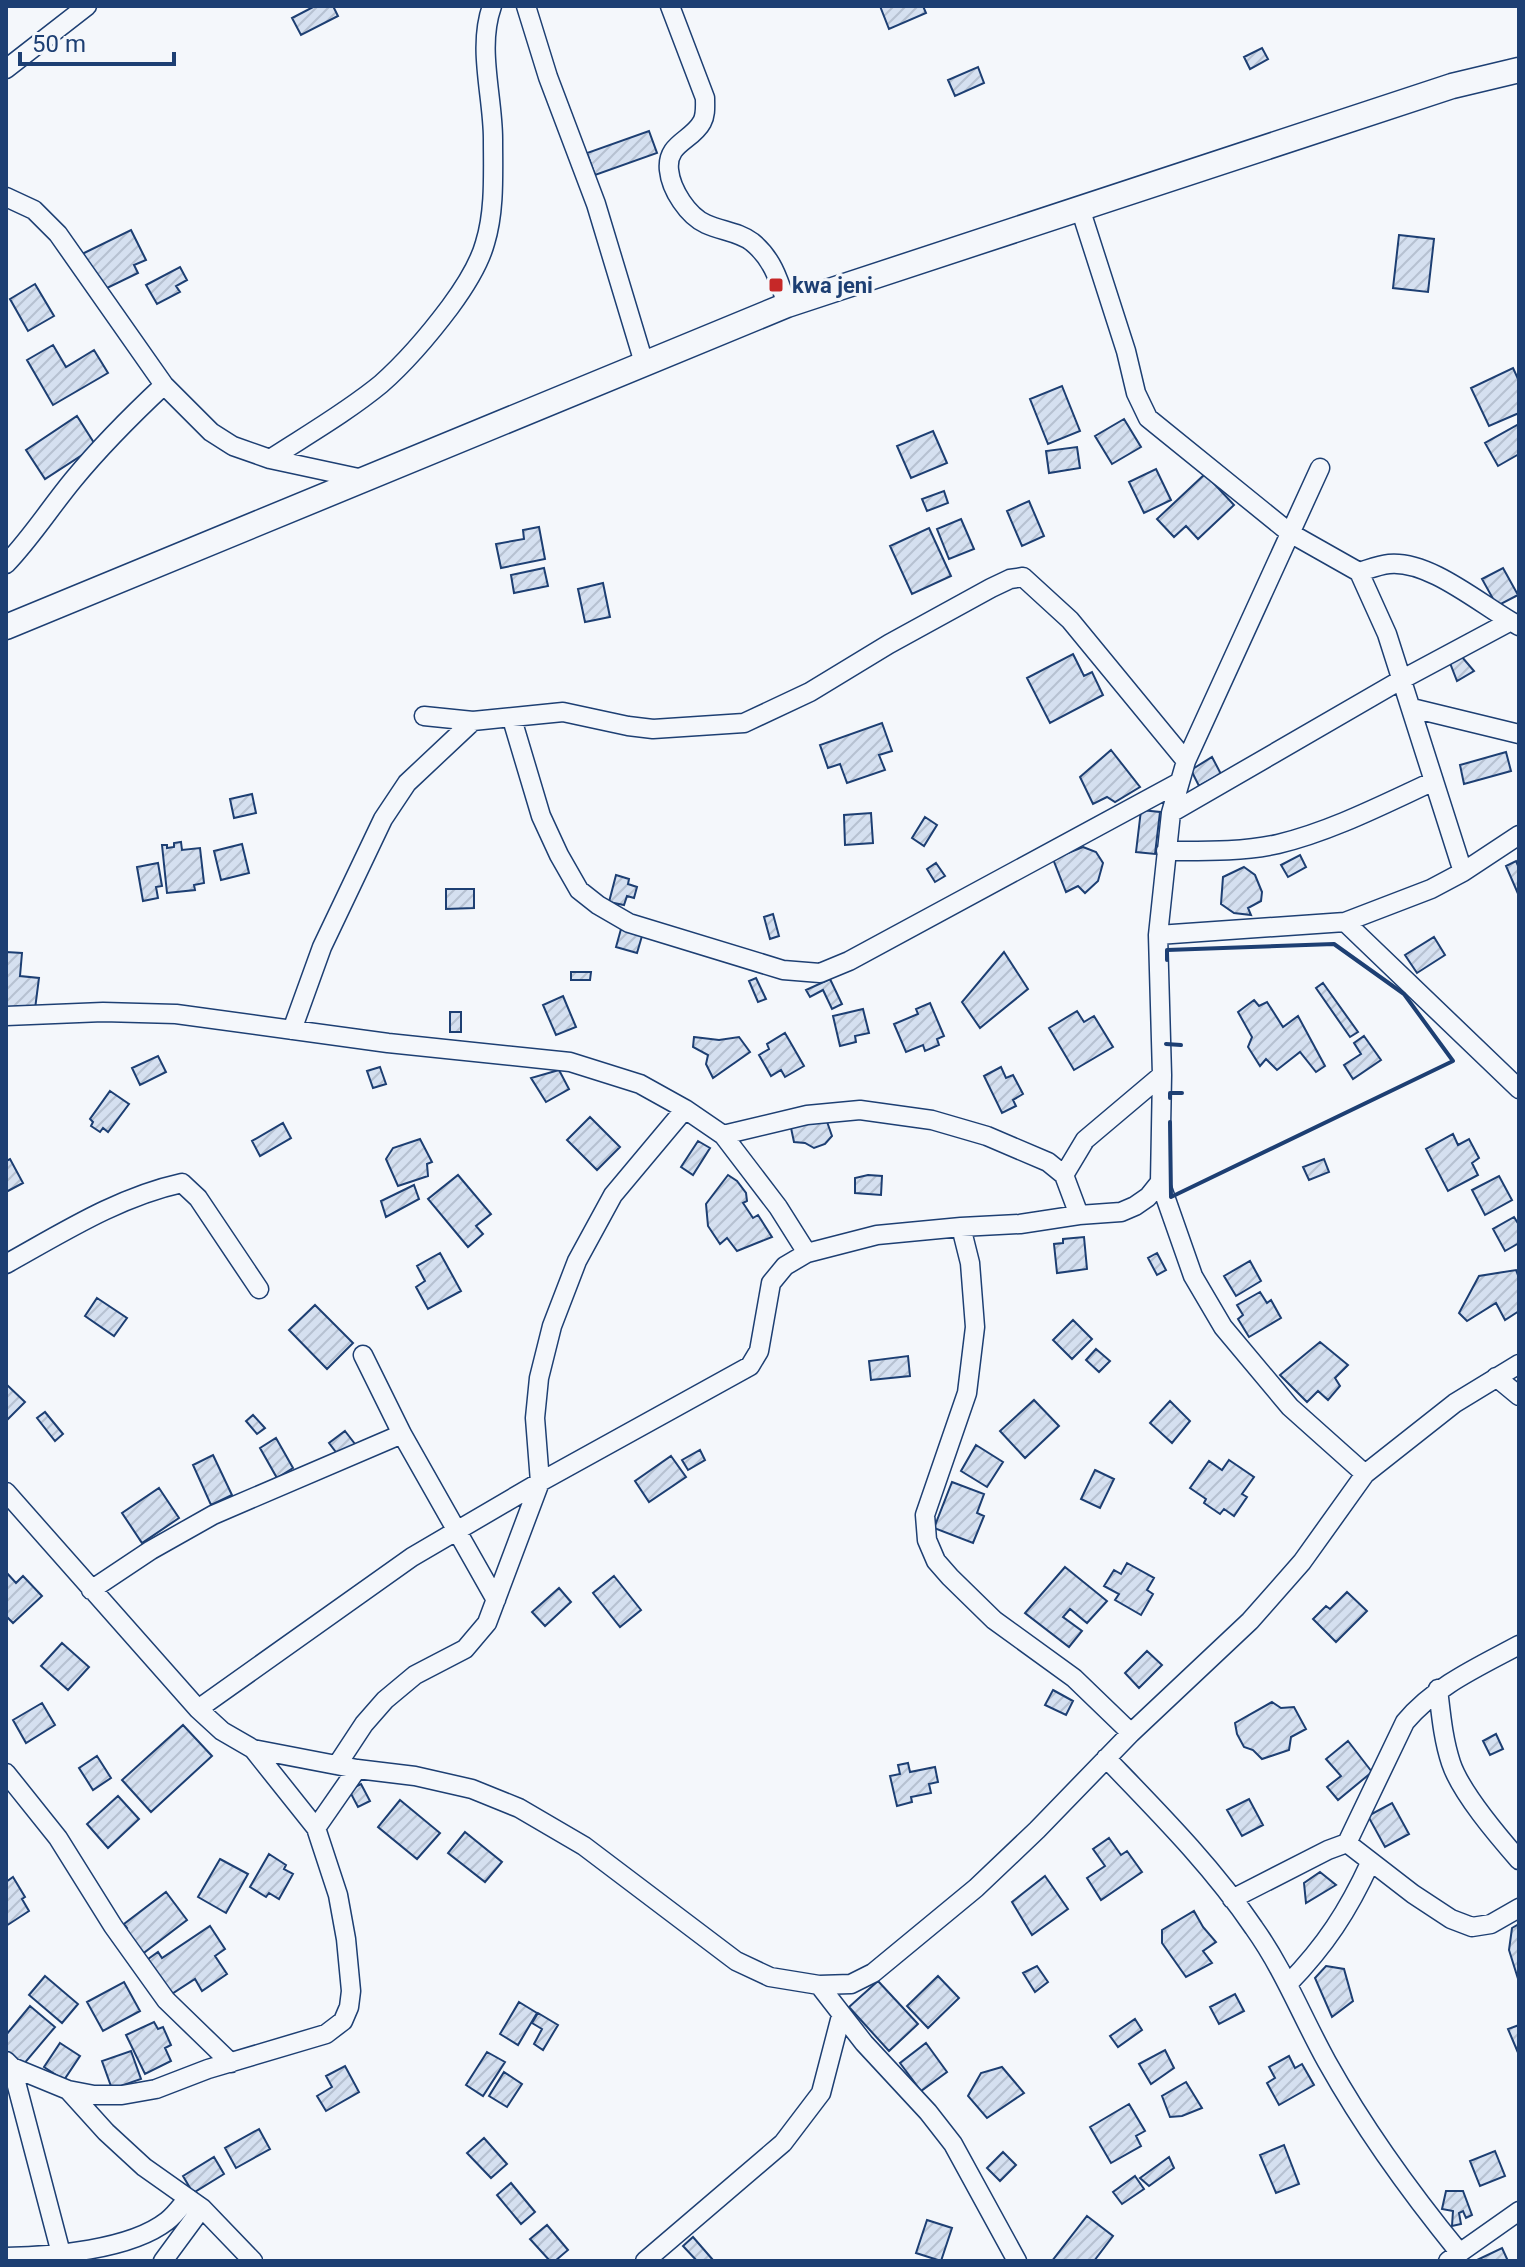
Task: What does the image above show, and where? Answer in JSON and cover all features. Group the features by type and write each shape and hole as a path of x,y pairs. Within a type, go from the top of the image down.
{"street":[{"path":"6,69 87,6"},
{"path":"270,459 355,403 396,370 432,330 473,269 485,243 492,180 493,127 487,39 492,6"},
{"path":"526,6 548,77 596,204 644,363"},
{"path":"670,6 705,98 701,125 675,146 669,156 672,183 694,215 705,224 750,240 762,252 774,267 787,305"},
{"path":"6,627 787,305 1452,86 1519,70"},
{"path":"6,197 34,210 58,234 164,385 211,432 233,446 270,459 363,479"},
{"path":"1080,208 1126,351 1136,393 1148,418 1290,533 1359,572 1387,634 1463,872"},
{"path":"6,564 73,479 164,385"},
{"path":"1320,468 1186,761 1171,813 1158,935 1162,1075 1160,1182 1193,1276 1223,1327 1290,1407 1365,1474"},
{"path":"1359,572 1388,564 1414,567 1471,595 1515,624"},
{"path":"424,716 473,721 563,712 653,729 744,723 810,692 991,588 1023,577 1070,620 1186,761"},
{"path":"1171,813 1402,679 1515,624"},
{"path":"1412,708 1519,734"},
{"path":"512,719 541,816 579,890 629,923 783,970 820,973 849,961 1178,783"},
{"path":"292,1030 322,947 383,819 407,783 473,721"},
{"path":"1166,851 1234,850 1279,844 1329,828 1434,781"},
{"path":"1158,935 1345,922 1431,889 1519,835"},
{"path":"1345,922 1519,1089"},
{"path":"6,1016 103,1012 176,1014 570,1062 640,1084 723,1135 778,1207 807,1253"},
{"path":"1064,1175 1085,1140 1162,1075"},
{"path":"337,1765 364,1724 385,1700 415,1675 465,1649 487,1623 540,1482 535,1418 539,1378 552,1326 577,1261 613,1195 685,1109"},
{"path":"723,1135 807,1115 860,1110 895,1113 987,1136 1048,1162 1064,1175 1079,1215"},
{"path":"198,1709 412,1557 750,1366 759,1351 771,1283 785,1266 807,1253 877,1235 1020,1224 1121,1212 1148,1197 1160,1182"},
{"path":"6,1278 13,1261 86,1219 182,1183 198,1198 259,1289"},
{"path":"961,1227 970,1263 973,1340 967,1393 925,1515 927,1540 936,1561 994,1620 1074,1678 1131,1733"},
{"path":"363,1355 402,1434 496,1600"},
{"path":"6,1492 198,1709 222,1731 253,1749 357,1769 415,1776 472,1789 519,1808 584,1846 736,1961 770,1977 819,1985 851,1984 873,1973 976,1888 1131,1733 1250,1621 1302,1562 1365,1474 1418,1430 1519,1364"},
{"path":"1496,1377 1519,1396"},
{"path":"91,1590 151,1550 213,1515 402,1434"},
{"path":"1347,1843 1405,1722 1438,1689 1518,1646"},
{"path":"1438,1689 1452,1767 1497,1834 1519,1860"},
{"path":"9,2064 68,2090 94,2095 122,2095 156,2089 326,2034 343,2021 351,1991 344,1925 338,1895 316,1828 253,1749"},
{"path":"1106,1758 1171,1825 1254,1927 1288,1984 1326,2061 1369,2133 1453,2256 1519,2211"},
{"path":"316,1828 357,1769"},
{"path":"6,1773 58,1838 122,1939 166,2000 231,2063"},
{"path":"1232,1899 1347,1843 1358,1849 1370,1863 1451,1919 1472,1927 1491,1924 1519,1908"},
{"path":"1288,1984 1319,1951 1340,1922 1370,1863"},
{"path":"819,1985 841,2016 953,2144 1016,2260"},
{"path":"645,2261 783,2143 821,2093 841,2016"},
{"path":"9,2064 62,2258"},
{"path":"68,2090 144,2167 195,2203 253,2261"},
{"path":"6,2257 62,2258 144,2235 195,2203"},
{"path":"163,2261 195,2203"}],"building":[{"path":"315,6 333,6 338,16 301,35 292,18"},
{"path":"880,6 923,6 926,13 889,29"},
{"path":"1262,48 1268,59 1250,69 1244,57"},
{"path":"978,67 984,83 955,96 948,80"},
{"path":"649,131 657,153 595,175 587,153"},
{"path":"131,230 146,260 134,265 138,273 101,291 82,254"},
{"path":"1399,235 1434,239 1428,292 1393,288"},
{"path":"180,267 187,280 176,286 180,292 157,304 146,285"},
{"path":"35,284 54,316 28,331 10,299"},
{"path":"53,345 66,367 94,350 108,373 53,405 27,360"},
{"path":"1513,368 1519,381 1519,413 1489,426 1471,388"},
{"path":"1062,386 1080,431 1048,444 1030,399"},
{"path":"77,416 96,446 45,479 26,450"},
{"path":"1124,419 1141,447 1112,464 1095,436"},
{"path":"1519,424 1519,454 1498,466 1485,443"},
{"path":"933,431 947,463 911,478 897,446"},
{"path":"1077,447 1080,468 1049,473 1046,451"},
{"path":"1156,469 1171,500 1144,513 1129,482"},
{"path":"1205,474 1234,505 1198,539 1186,526 1174,537 1157,519"},
{"path":"944,491 948,503 927,511 922,499"},
{"path":"1029,501 1044,536 1022,546 1007,511"},
{"path":"961,519 974,549 949,559 937,529"},
{"path":"539,527 545,559 501,568 496,544 524,539 523,530"},
{"path":"929,528 951,576 912,594 890,546"},
{"path":"544,568 548,586 514,593 511,575"},
{"path":"1503,568 1518,595 1497,606 1482,579"},
{"path":"603,583 610,617 585,622 578,589"},
{"path":"1073,654 1084,676 1092,672 1103,695 1050,723 1027,678"},
{"path":"1462,657 1474,671 1457,681 1450,663"},
{"path":"882,723 892,751 879,755 885,770 847,783 840,764 828,768 820,745"},
{"path":"1111,750 1140,787 1115,802 1107,797 1093,804 1080,777"},
{"path":"1506,752 1511,771 1464,784 1460,765"},
{"path":"1212,757 1221,774 1199,786 1191,770"},
{"path":"252,794 256,813 234,818 230,799"},
{"path":"1141,810 1160,812 1155,854 1136,852"},
{"path":"871,813 873,843 845,845 844,815"},
{"path":"925,817 937,825 924,846 912,838"},
{"path":"181,842 182,850 200,848 204,883 194,885 195,890 167,893 162,845 174,847 174,843"},
{"path":"242,844 249,873 221,880 214,851"},
{"path":"1083,847 1096,852 1103,863 1098,881 1085,893 1078,886 1066,892 1053,859"},
{"path":"1300,855 1306,867 1288,877 1281,865"},
{"path":"1516,861 1519,868 1519,896 1506,866"},
{"path":"158,863 162,886 156,887 158,898 143,901 137,867"},
{"path":"936,863 945,876 935,882 927,869"},
{"path":"1244,867 1255,875 1262,892 1261,901 1248,908 1251,915 1234,913 1221,904 1223,877"},
{"path":"616,875 629,879 628,884 637,887 634,898 627,896 624,905 609,902"},
{"path":"446,889 474,889 474,908 446,909"},
{"path":"773,914 779,936 770,939 764,917"},
{"path":"621,929 642,936 637,953 616,947"},
{"path":"1434,937 1445,955 1417,973 1405,955"},
{"path":"6,952 22,953 20,976 39,978 35,1009 6,1008"},
{"path":"1004,952 1028,989 980,1028 962,1002"},
{"path":"571,972 591,972 590,980 571,980"},
{"path":"756,978 766,999 758,1002 749,981"},
{"path":"830,979 842,1004 832,1009 823,990 810,997 806,990"},
{"path":"1323,983 1358,1032 1350,1037 1316,988"},
{"path":"563,996 576,1027 556,1035 543,1005"},
{"path":"1254,1000 1259,1006 1267,1002 1283,1027 1298,1016 1325,1066 1316,1072 1300,1052 1277,1070 1266,1059 1260,1066 1248,1047 1252,1037 1238,1012"},
{"path":"930,1003 944,1036 937,1039 939,1045 925,1051 923,1045 906,1052 894,1024 918,1014 916,1009"},
{"path":"863,1009 869,1033 855,1036 856,1042 840,1046 833,1016"},
{"path":"1077,1011 1084,1022 1094,1016 1113,1047 1074,1070 1049,1028"},
{"path":"450,1012 461,1012 461,1032 450,1032"},
{"path":"785,1033 804,1066 785,1077 781,1070 771,1076 759,1055 769,1049 767,1044"},
{"path":"1364,1036 1381,1060 1353,1079 1344,1065 1361,1054 1354,1043"},
{"path":"694,1037 719,1040 739,1037 750,1052 713,1078 706,1064 708,1055 693,1047"},
{"path":"158,1056 166,1072 140,1085 132,1068"},
{"path":"380,1067 386,1084 373,1088 367,1071"},
{"path":"1001,1067 1006,1078 1013,1075 1023,1094 1013,1100 1016,1106 1002,1113 984,1076"},
{"path":"559,1070 569,1089 546,1102 531,1078"},
{"path":"110,1091 129,1104 108,1132 103,1128 100,1132 91,1126 93,1122 90,1119"},
{"path":"825,1116 832,1136 825,1144 814,1148 794,1142 791,1128"},
{"path":"590,1117 620,1147 597,1170 567,1140"},
{"path":"283,1123 291,1138 260,1156 252,1141"},
{"path":"1453,1134 1458,1145 1469,1139 1479,1158 1472,1163 1478,1175 1448,1191 1426,1149"},
{"path":"420,1139 432,1162 427,1164 428,1176 398,1186 386,1159 393,1148"},
{"path":"698,1141 710,1148 693,1175 681,1167"},
{"path":"10,1159 23,1183 6,1192 6,1161"},
{"path":"1324,1159 1329,1172 1309,1180 1303,1167"},
{"path":"458,1175 491,1214 476,1226 483,1234 468,1247 428,1199"},
{"path":"728,1175 746,1193 747,1201 743,1203 753,1218 758,1215 772,1237 737,1251 727,1238 720,1244 708,1226 706,1204"},
{"path":"882,1176 881,1195 855,1193 855,1178"},
{"path":"1499,1176 1512,1200 1485,1215 1472,1190"},
{"path":"414,1185 419,1199 386,1217 381,1201"},
{"path":"1514,1217 1519,1225 1519,1243 1505,1251 1493,1229"},
{"path":"1084,1237 1087,1269 1057,1273 1054,1244 1063,1243 1063,1239"},
{"path":"440,1253 461,1291 428,1309 416,1287 425,1281 417,1266"},
{"path":"1157,1253 1166,1270 1157,1275 1148,1258"},
{"path":"1250,1261 1261,1281 1236,1296 1224,1276"},
{"path":"1516,1270 1519,1278 1519,1311 1505,1320 1496,1303 1467,1321 1459,1313 1479,1276"},
{"path":"1260,1292 1267,1303 1271,1300 1281,1318 1249,1337 1238,1319 1243,1315 1237,1305"},
{"path":"97,1298 127,1318 114,1336 85,1316"},
{"path":"315,1305 353,1343 327,1369 289,1330"},
{"path":"1073,1320 1092,1339 1072,1359 1053,1340"},
{"path":"1320,1342 1348,1365 1335,1378 1340,1386 1328,1400 1318,1391 1307,1402 1280,1375"},
{"path":"1096,1349 1110,1361 1099,1372 1086,1360"},
{"path":"908,1356 910,1376 871,1380 869,1361"},
{"path":"6,1384 25,1402 6,1421"},
{"path":"1034,1400 1059,1426 1025,1458 1000,1431"},
{"path":"1170,1401 1190,1421 1172,1443 1150,1423"},
{"path":"45,1412 63,1434 55,1441 37,1418"},
{"path":"253,1415 265,1428 257,1434 246,1421"},
{"path":"345,1431 355,1444 339,1456 329,1443"},
{"path":"276,1438 293,1468 277,1478 260,1448"},
{"path":"976,1445 1003,1462 987,1487 961,1471"},
{"path":"700,1450 705,1460 688,1470 682,1460"},
{"path":"213,1455 232,1495 211,1505 193,1465"},
{"path":"671,1456 686,1477 649,1502 635,1481"},
{"path":"1229,1460 1254,1477 1242,1494 1247,1497 1234,1516 1224,1509 1220,1514 1190,1488 1209,1461 1222,1470"},
{"path":"1095,1470 1114,1479 1100,1508 1081,1499"},
{"path":"952,1482 984,1494 977,1513 984,1516 973,1543 934,1528"},
{"path":"159,1488 179,1518 142,1543 122,1513"},
{"path":"1127,1563 1154,1578 1147,1590 1153,1594 1141,1615 1115,1600 1119,1594 1104,1586 1114,1570 1121,1574"},
{"path":"1065,1567 1107,1601 1087,1623 1070,1609 1063,1617 1082,1631 1069,1647 1025,1613"},
{"path":"6,1572 16,1583 23,1576 42,1596 13,1623 6,1616"},
{"path":"614,1576 641,1610 620,1627 593,1593"},
{"path":"559,1588 571,1602 545,1626 532,1612"},
{"path":"1347,1592 1367,1611 1336,1642 1313,1619 1326,1606 1330,1609"},
{"path":"62,1643 89,1667 68,1690 41,1666"},
{"path":"1147,1651 1162,1665 1139,1688 1125,1673"},
{"path":"1053,1690 1073,1701 1066,1715 1045,1705"},
{"path":"1272,1702 1281,1708 1294,1707 1306,1729 1291,1737 1289,1750 1262,1759 1253,1750 1244,1747 1235,1723"},
{"path":"42,1703 55,1725 26,1743 13,1720"},
{"path":"183,1725 212,1756 151,1812 122,1780"},
{"path":"1496,1734 1503,1749 1490,1755 1483,1741"},
{"path":"1348,1741 1372,1772 1338,1800 1327,1787 1341,1776 1326,1759"},
{"path":"97,1756 111,1778 93,1790 79,1768"},
{"path":"908,1763 910,1772 935,1767 938,1782 929,1784 931,1793 911,1797 912,1802 897,1806 890,1776 900,1774 898,1765"},
{"path":"361,1784 370,1801 358,1807 349,1790"},
{"path":"118,1796 139,1819 108,1848 87,1824"},
{"path":"1249,1799 1263,1825 1242,1836 1227,1810"},
{"path":"400,1800 440,1833 417,1859 378,1827"},
{"path":"1392,1803 1409,1834 1385,1847 1368,1816"},
{"path":"465,1832 502,1862 485,1882 448,1853"},
{"path":"1109,1838 1121,1855 1127,1851 1142,1872 1101,1900 1087,1878 1105,1866 1093,1849"},
{"path":"269,1854 286,1865 284,1869 293,1874 279,1899 269,1893 266,1897 250,1887"},
{"path":"220,1859 248,1874 226,1913 198,1897"},
{"path":"1320,1872 1336,1885 1306,1903 1304,1883"},
{"path":"1045,1876 1068,1909 1032,1935 1012,1902"},
{"path":"13,1877 29,1911 6,1926 6,1882"},
{"path":"166,1892 187,1920 141,1955 123,1931 127,1928 124,1924"},
{"path":"1194,1911 1216,1942 1203,1951 1212,1963 1186,1977 1162,1943 1162,1930"},
{"path":"1519,1924 1519,1982 1509,1950 1512,1928"},
{"path":"210,1926 225,1949 215,1956 227,1974 202,1991 195,1979 167,1997 144,1962 158,1952 162,1958"},
{"path":"1037,1966 1048,1982 1035,1992 1023,1973"},
{"path":"1326,1966 1344,1969 1353,2001 1332,2017 1315,1978"},
{"path":"45,1976 78,2004 62,2023 29,1995"},
{"path":"938,1976 959,1998 928,2028 907,2006"},
{"path":"878,1981 918,2024 889,2051 849,2007"},
{"path":"124,1982 140,2011 103,2031 87,2002"},
{"path":"1235,1994 1244,2011 1219,2024 1210,2007"},
{"path":"519,2002 537,2013 518,2045 500,2034"},
{"path":"30,2006 55,2027 23,2065 6,2052 6,2035"},
{"path":"538,2013 558,2025 543,2050 534,2044 542,2029 532,2023"},
{"path":"1135,2019 1142,2030 1118,2047 1110,2036"},
{"path":"154,2022 158,2029 163,2027 171,2045 165,2048 171,2061 145,2074 126,2035"},
{"path":"1519,2025 1519,2055 1508,2029"},
{"path":"60,2043 80,2056 64,2080 44,2067"},
{"path":"926,2043 947,2072 921,2091 900,2063"},
{"path":"1165,2050 1174,2068 1151,2084 1139,2064"},
{"path":"131,2051 141,2079 112,2089 102,2061"},
{"path":"487,2052 505,2062 483,2096 466,2085"},
{"path":"1289,2056 1295,2068 1302,2064 1314,2085 1279,2105 1267,2083 1275,2078 1269,2067"},
{"path":"345,2066 359,2092 326,2111 317,2096 332,2087 326,2076"},
{"path":"1002,2067 1024,2093 987,2118 968,2096 981,2073"},
{"path":"504,2072 522,2084 507,2107 489,2096"},
{"path":"1186,2082 1202,2108 1170,2117 1162,2096"},
{"path":"1129,2104 1145,2131 1136,2136 1141,2146 1111,2163 1090,2127"},
{"path":"259,2129 270,2149 236,2168 225,2148"},
{"path":"484,2138 507,2164 491,2178 467,2153"},
{"path":"1284,2145 1299,2184 1276,2193 1260,2155"},
{"path":"1495,2151 1505,2176 1480,2186 1470,2161"},
{"path":"1003,2152 1016,2165 1000,2181 987,2168"},
{"path":"214,2157 224,2174 193,2193 183,2176"},
{"path":"1169,2157 1174,2168 1149,2186 1140,2178"},
{"path":"1135,2176 1144,2189 1122,2204 1113,2192"},
{"path":"511,2183 535,2212 521,2224 497,2195"},
{"path":"1446,2191 1463,2191 1472,2215 1466,2218 1463,2211 1459,2213 1461,2224 1452,2226 1453,2211 1442,2209"},
{"path":"1087,2216 1113,2236 1094,2261 1052,2261"},
{"path":"927,2220 952,2228 941,2261 916,2253"},
{"path":"547,2225 568,2250 555,2261 550,2261 530,2239"},
{"path":"693,2237 712,2261 697,2261 683,2246"},
{"path":"1502,2248 1508,2261 1475,2261"}],"wall":[{"path":"1167,960 1167,950 1334,944 1404,994 1453,1061 1171,1197 1170,1122"},
{"path":"1166,1044 1181,1045"},
{"path":"1170,1098 1170,1093 1182,1093"}],"place":[{"name":"kwa jeni","path":"776,285"}]}
